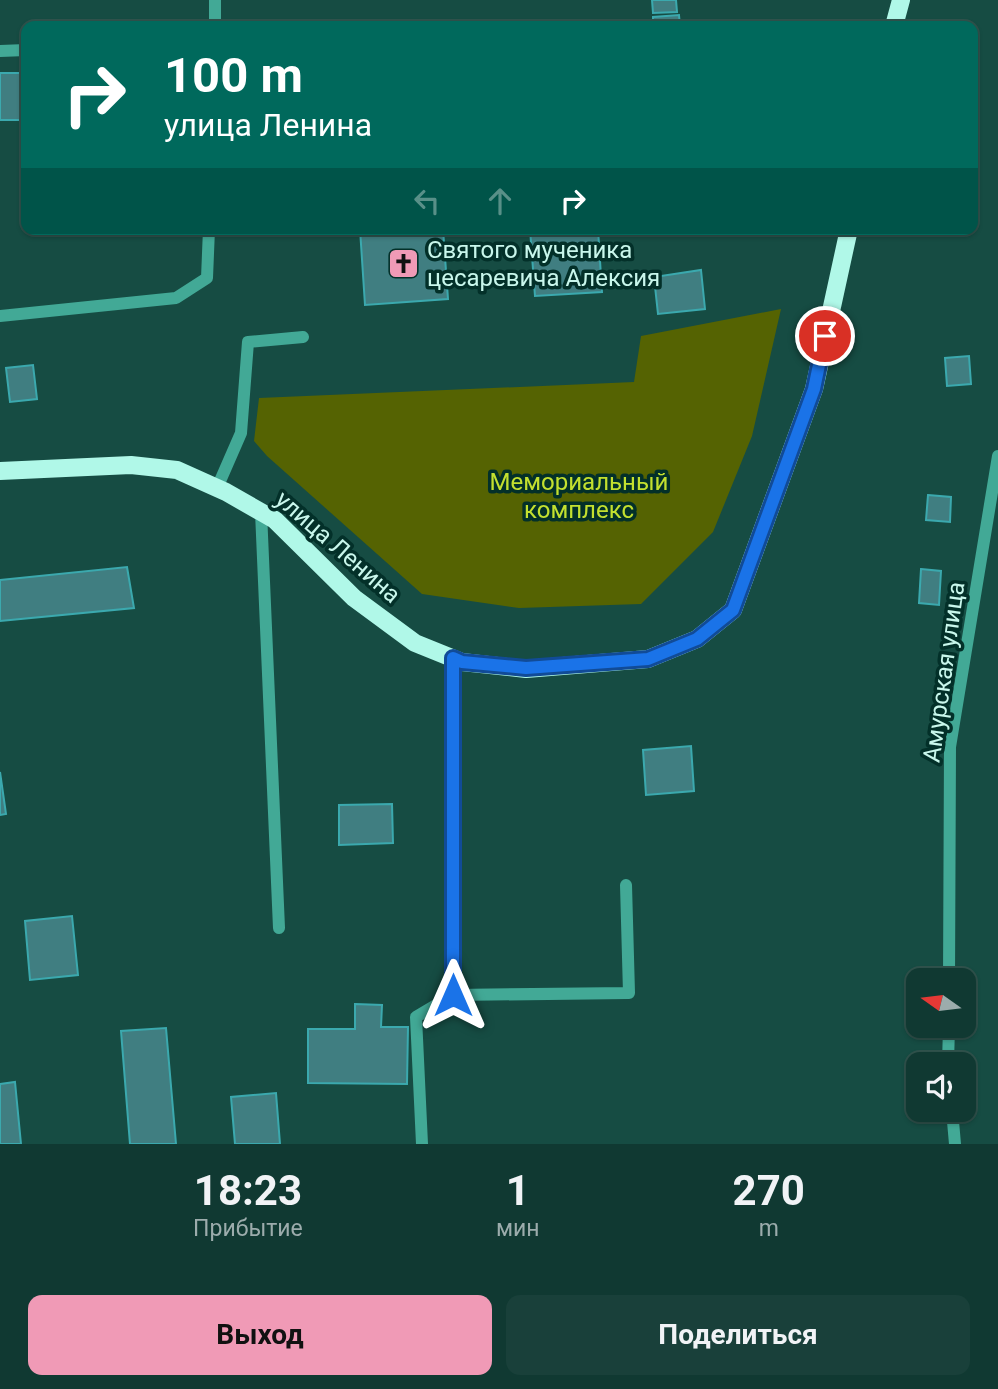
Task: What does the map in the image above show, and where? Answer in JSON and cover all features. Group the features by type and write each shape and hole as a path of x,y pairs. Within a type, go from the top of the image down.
{"main road":[{"path":"895,21 901,0"},
{"name":"улица Ленина","path":"0,471 131,465 177,470 217,488 275,520 354,598 415,643 462,662 526,668 648,659 697,639 733,610 814,389 848,235"}],"street":[{"path":"215,0 215,21"},
{"path":"0,51 21,50"},
{"path":"0,316 176,298 206,278 209,235"},
{"path":"217,488 241,433 248,342 303,337"},
{"name":"Амурская улица","path":"949,968 950,747 998,456"},
{"path":"261,512 279,928"},
{"path":"453,658 453,995"},
{"path":"422,1144 416,1017 453,995 629,993 626,885"},
{"path":"953,1122 955,1144"}],"green space":[{"name":"Мемориальный комплекс","path":"781,309 752,436 713,532 641,604 519,608 422,594 267,456 254,441 259,398 634,382 641,336"}],"building":[{"path":"652,0 676,0 677,12 653,13"},
{"path":"679,15 680,21 653,21 653,17"},
{"path":"0,73 21,73 21,120 0,120"},
{"name":"Святого мученика цесаревича Алексия","path":"360,235 443,235 448,299 365,305"},
{"path":"530,235 598,235 602,292 535,296"},
{"path":"701,270 705,309 658,314 654,277"},
{"path":"969,356 971,384 947,386 945,358"},
{"path":"33,365 37,399 10,402 6,368"},
{"path":"928,495 951,497 950,522 926,520"},
{"path":"127,567 134,608 0,621 0,580"},
{"path":"921,569 941,571 939,605 919,603"},
{"path":"691,746 694,791 646,795 643,750"},
{"path":"0,772 6,814 0,815"},
{"path":"392,804 393,843 339,845 339,805"},
{"path":"72,916 78,975 30,980 25,921"},
{"path":"355,1004 382,1005 381,1027 408,1027 407,1084 308,1083 308,1029 355,1029"},
{"path":"166,1028 176,1144 130,1144 121,1031"},
{"path":"15,1082 21,1144 0,1144 0,1084"},
{"path":"276,1093 280,1144 235,1144 231,1097"}],"place":[{"name":"Святого мученика цесаревича Алексия","path":"404,264"}],"route":[{"path":"453,995 453,658 462,662 526,668 648,659 697,639 733,610 814,389 825,336"}]}
